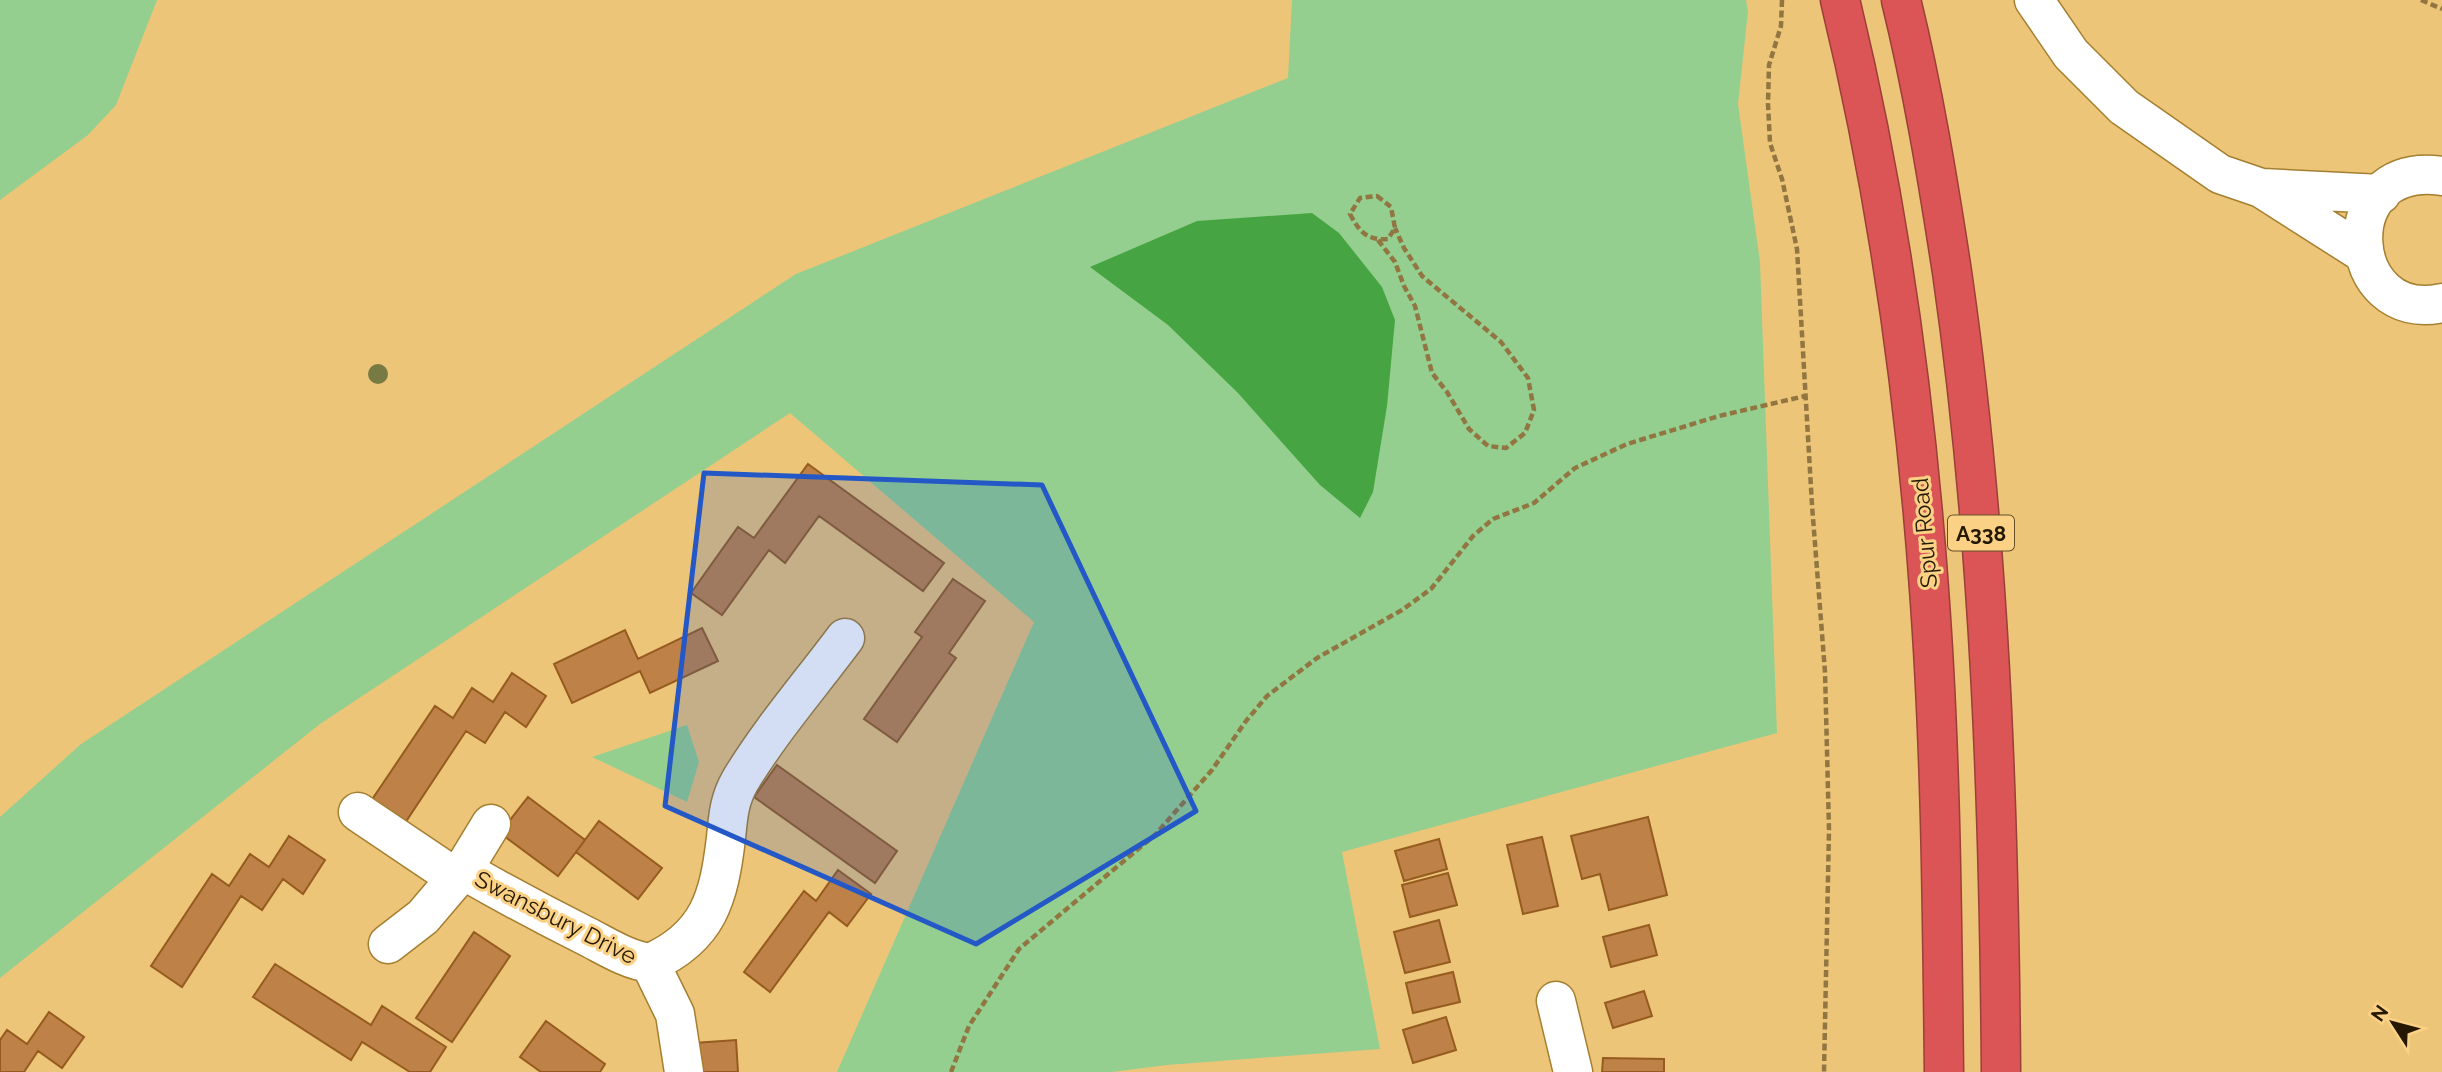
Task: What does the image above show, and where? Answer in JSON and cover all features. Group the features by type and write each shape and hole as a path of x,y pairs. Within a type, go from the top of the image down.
{"highway":[{"name":"Spur Road","path":"1840,0 1861,85 1912,405 1929,589 1938,760 1944,1072"},
{"name":"A338","path":"1901,0 1941,198 1976,461 1992,719 2000,911 2001,1072"}],"street":[{"path":"2034,0 2071,54 2124,107 2220,174 2261,188 2363,253"},
{"path":"2437,173 2402,179 2381,194 2366,216 2362,233 2363,253 2370,272 2383,287 2399,299 2440,306"},
{"path":"2261,188 2381,194"},
{"name":"Swansbury Drive","path":"358,813 459,874 610,948 638,961 650,963 668,955 683,943 711,910 721,880 730,802 759,753 845,638"},
{"path":"388,944 423,917 459,874 491,824"},
{"name":"Swansbury Drive","path":"650,963 675,1014 684,1072"},
{"path":"1556,1001 1573,1072"}],"path":[{"path":"1782,0 1782,26 1769,65 1770,143 1782,179 1797,249 1825,672 1829,830 1824,1072"},
{"path":"2421,0 2442,9"},
{"path":"1378,240 1395,262 1415,306 1432,373 1469,429 1488,446 1506,448 1525,433 1534,410 1528,378 1501,342 1422,276 1395,228 1391,207 1377,196 1360,198 1350,214 1361,233 1378,240 1388,239 1395,228"},
{"path":"951,1072 969,1026 1019,949 1154,835 1212,769 1267,696 1317,659 1402,610 1431,589 1473,536 1493,519 1534,503 1575,468 1628,444 1719,416 1805,396"}],"highlighted area":[{"path":"704,473 1042,485 1196,811 976,944 665,806"}],"green space":[{"path":"0,0 157,0 116,105 88,135 0,200"},
{"path":"1292,0 1746,0 1748,11 1738,104 1760,262 1777,733 1342,852 1380,1049 1167,1065 1112,1072 837,1072 1034,622 790,413 320,724 0,978 0,817 81,744 796,274 1288,78"},
{"path":"1312,213 1339,233 1382,287 1395,320 1387,406 1373,492 1360,518 1320,485 1238,393 1168,325 1090,267 1197,221"},
{"path":"687,725 699,762 687,802 592,757"}],"building":[{"path":"808,464 944,563 923,591 819,516 785,563 769,550 722,615 691,593 738,527 754,538"},
{"path":"953,579 985,601 949,653 956,658 897,742 864,719 922,637 915,632"},
{"path":"702,628 718,661 650,693 640,671 572,703 554,664 625,630 638,659"},
{"path":"512,673 546,696 526,727 505,712 485,743 466,731 403,826 369,804 435,706 453,718 472,688 493,702"},
{"path":"777,765 897,851 875,883 754,797"},
{"path":"528,797 585,840 558,876 500,833"},
{"path":"1648,817 1667,895 1609,910 1600,874 1582,879 1571,836"},
{"path":"599,821 662,868 638,899 576,852"},
{"path":"289,836 325,860 303,894 283,879 262,910 241,896 182,987 151,966 212,874 229,886 250,854 269,867"},
{"path":"1542,837 1558,906 1523,914 1507,845"},
{"path":"1439,839 1447,869 1404,881 1395,851"},
{"path":"838,870 871,894 847,926 829,912 770,992 744,972 804,891 816,901"},
{"path":"1448,873 1457,905 1410,917 1402,885"},
{"path":"1439,920 1450,962 1405,973 1394,932"},
{"path":"1649,925 1657,955 1611,967 1603,937"},
{"path":"474,932 510,956 452,1042 416,1018"},
{"path":"275,964 371,1025 382,1006 446,1047 430,1072 410,1072 362,1042 351,1060 253,997"},
{"path":"1453,972 1460,1002 1413,1013 1406,983"},
{"path":"1644,991 1652,1016 1613,1028 1605,1003"},
{"path":"49,1012 84,1037 62,1068 38,1051 24,1072 0,1072 0,1040 7,1030 27,1044"},
{"path":"1446,1017 1456,1050 1413,1063 1403,1030"},
{"path":"546,1021 605,1064 600,1072 541,1072 520,1057"},
{"path":"736,1040 738,1072 695,1072 694,1043"},
{"path":"1603,1058 1664,1059 1664,1072 1602,1072"}]}
